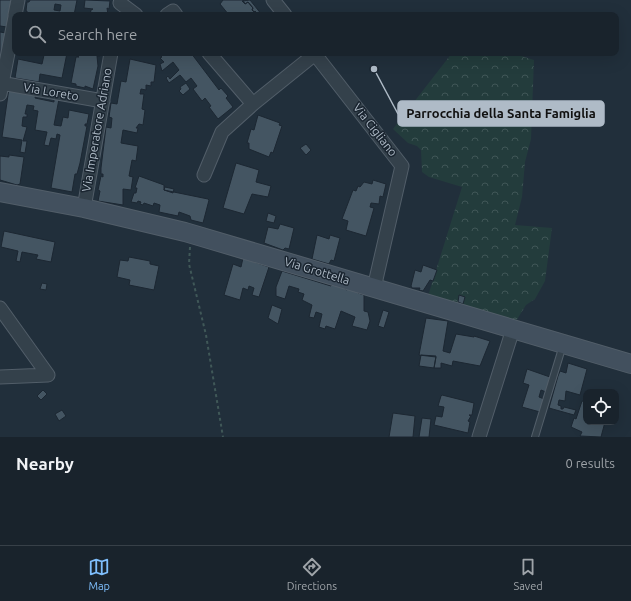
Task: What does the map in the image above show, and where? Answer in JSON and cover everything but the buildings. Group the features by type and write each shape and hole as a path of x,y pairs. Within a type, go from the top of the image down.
{"street":[{"path":"16,12 18,0"},
{"path":"273,0 283,12"},
{"path":"119,6 130,12"},
{"path":"1,87 12,31"},
{"name":"Via Imperatore Adriano","path":"84,208 103,101 113,56"},
{"path":"212,56 253,104"},
{"path":"204,175 222,132 253,104 313,56"},
{"name":"Via Cigliano","path":"317,56 402,166 374,288"},
{"name":"Via Loreto","path":"1,87 103,101"},
{"name":"Via Grottella","path":"0,192 84,208 196,235 631,364"},
{"path":"0,308 48,375 0,376"},
{"path":"479,437 513,329"}],"lane":[{"path":"535,437 563,344"}],"path":[{"path":"196,235 188,255 189,264 206,335 223,437"}],"green space":[{"path":"450,56 521,56 534,60 531,139 525,162 522,197 515,225 552,228 545,281 535,299 526,305 516,321 428,296 462,187 429,177 422,172 421,150 417,146 408,143 393,129"}],"place":[{"name":"Parrocchia della Santa Famiglia","path":"374,69"}]}
